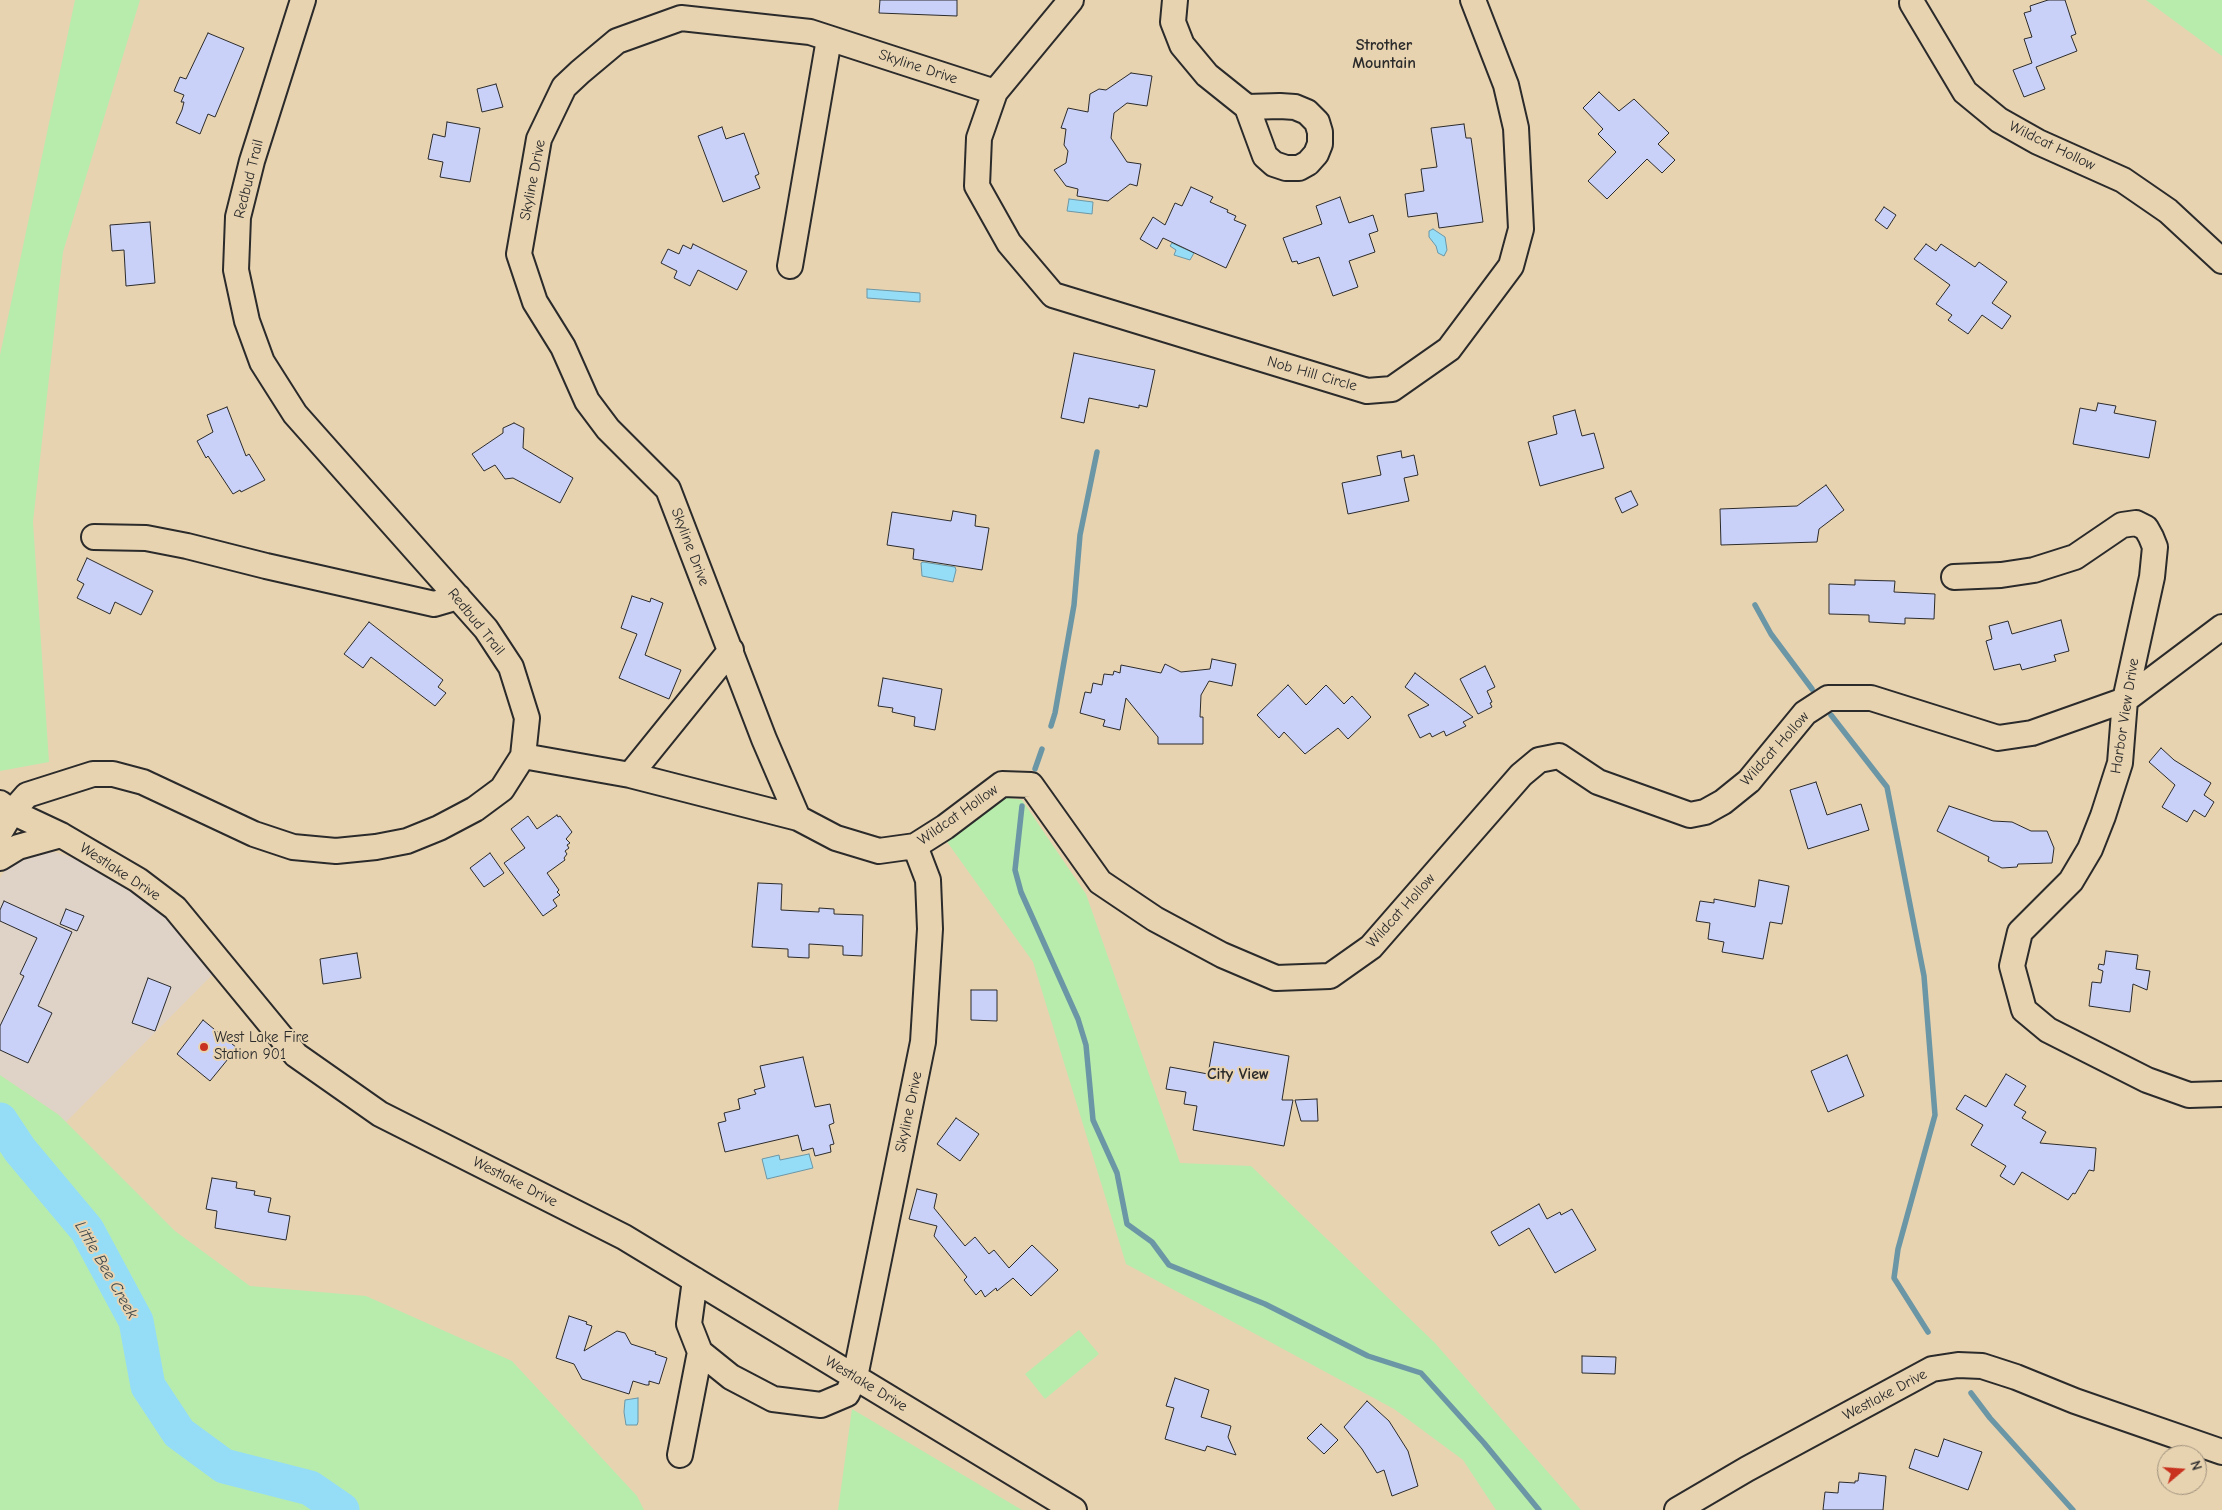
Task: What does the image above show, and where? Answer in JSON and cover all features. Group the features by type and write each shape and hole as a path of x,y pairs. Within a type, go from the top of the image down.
{"street":[{"name":"Redbud Trail","path":"4,816 27,795 93,774 113,774 143,782 254,834 293,847 336,851 376,847 407,840 439,828 474,810 502,789 523,756 527,718 511,667 486,629 295,414 262,362 247,321 236,270 238,218 252,161 303,0"},
{"path":"995,92 1071,0"},
{"path":"1175,0 1172,22 1182,45 1207,75 1247,107"},
{"name":"Nob Hill Circle","path":"995,92 979,138 977,186 1009,243 1053,295 1367,391 1392,389 1449,349 1511,266 1521,229 1516,128 1506,85 1473,0"},
{"name":"Wildcat Hollow","path":"1912,3 1965,92 1999,120 2038,142 2123,180 2168,211 2222,261"},
{"name":"Skyline Drive","path":"798,818 764,739 668,489 608,429 587,401 563,347 535,302 519,254 538,139 564,87 617,41 681,18 810,32 995,92"},
{"path":"790,266 829,38"},
{"name":"Harbor View Drive","path":"1954,577 2001,575 2034,570 2075,557 2122,525 2136,523 2146,528 2155,547 2152,577 2125,700 2120,763 2090,849 2071,882 2020,932 2012,966 2024,1010 2048,1030 2147,1080 2189,1095 2222,1094"},
{"path":"94,537 146,538 187,546 434,604 458,598"},
{"name":"Wildcat Hollow","path":"523,756 630,775 798,818 836,838 879,850 915,846 945,827 1002,784 1031,785 1100,882 1155,919 1222,955 1276,978 1330,976 1371,947 1521,775 1538,760 1559,756 1598,782 1690,814 1705,812 1723,802 1742,786 1804,713 1828,698 1870,698 1998,738 2032,733 2125,700 2222,627"},
{"path":"630,775 731,650"},
{"name":"Westlake Drive","path":"4,816 61,835 138,880 175,908 296,1055 372,1109 624,1237 1074,1510"},
{"path":"0,858 18,847 61,835"},
{"name":"Skyline Drive","path":"854,1377 923,1042 930,929 928,880 915,846"},
{"path":"695,1280 689,1324 700,1352 731,1377 773,1398 821,1404 847,1394 854,1377"},
{"path":"680,1455 700,1352"},
{"name":"Westlake Drive","path":"1677,1510 1747,1469 1932,1369 1958,1365 1982,1366 2139,1424 2222,1452"}],"shaded area":[{"path":"55,852 97,866 166,918 215,972 66,1122 59,1115 0,1075 0,878 5,870 30,856"}],"green space":[{"path":"75,0 140,0 63,252 33,522 49,762 0,771 0,355"},
{"path":"2146,0 2222,0 2222,56"},
{"path":"1003,797 1022,800 1086,894 1180,1163 1251,1166 1435,1343 1581,1510 1496,1510 1463,1460 1394,1409 1126,1264 1033,962 945,839"},
{"path":"0,1075 59,1115 175,1231 250,1286 366,1296 512,1361 637,1496 644,1510 0,1510"},
{"path":"1079,1330 1099,1354 1045,1399 1025,1374"},
{"path":"852,1409 1022,1510 838,1510"}],"water":[{"path":"1069,199 1093,202 1092,214 1067,211"},
{"path":"1433,229 1445,237 1447,250 1444,256 1438,253 1436,246 1429,237 1429,231"},
{"path":"1172,243 1194,253 1190,260 1174,255 1176,250 1170,246"},
{"path":"867,289 920,293 920,302 867,298"},
{"path":"921,563 955,567 953,582 922,576"},
{"path":"809,1154 813,1168 767,1179 762,1159 779,1155 780,1160"},
{"path":"638,1398 637,1425 626,1425 625,1400"}],"building":[{"path":"880,0 957,0 957,16 879,13"},
{"path":"2048,0 2065,0 2076,34 2071,36 2077,51 2036,67 2045,89 2024,97 2013,70 2032,63 2024,39 2032,37 2024,13 2031,11 2030,6"},
{"path":"208,33 244,48 215,117 208,114 200,134 176,123 182,110 184,102 181,102 184,95 174,91 180,77 186,79"},
{"path":"1131,73 1152,76 1147,106 1127,103 1114,113 1111,138 1127,162 1141,164 1137,186 1130,184 1108,201 1077,196 1078,189 1066,186 1054,170 1066,163 1068,151 1064,145 1066,129 1061,128 1068,108 1088,112 1090,94 1099,89 1106,90"},
{"path":"496,84 503,107 482,112 477,89"},
{"path":"1599,92 1619,111 1634,99 1669,133 1658,144 1675,160 1662,173 1647,159 1607,199 1588,181 1616,152 1598,134 1603,129 1583,108"},
{"path":"447,122 480,128 470,182 440,177 443,162 428,159 433,134 445,137"},
{"path":"1464,124 1466,138 1471,138 1483,222 1439,228 1437,213 1408,217 1405,194 1424,191 1421,169 1437,167 1431,128"},
{"path":"722,127 726,139 744,133 759,174 755,176 760,188 723,202 698,136"},
{"path":"1191,187 1213,197 1210,202 1228,210 1227,212 1236,216 1234,220 1246,225 1226,268 1163,238 1157,249 1140,239 1153,217 1165,225 1175,203 1182,206"},
{"path":"1340,197 1349,223 1373,215 1378,231 1369,234 1375,252 1349,261 1358,287 1333,296 1319,257 1298,264 1297,261 1292,262 1283,238 1322,224 1316,206"},
{"path":"1884,207 1896,215 1887,229 1875,220"},
{"path":"150,222 155,283 126,286 124,250 112,251 110,225"},
{"path":"693,244 747,271 737,290 698,270 690,286 674,278 677,271 661,263 668,249 679,254 683,245 691,249"},
{"path":"1926,244 1936,251 1941,244 1975,267 1979,262 2007,282 1992,303 2011,316 2002,329 1982,315 1968,334 1948,320 1952,315 1936,304 1950,285 1914,259"},
{"path":"1074,353 1155,370 1147,407 1139,405 1139,408 1089,398 1084,423 1061,418"},
{"path":"2098,403 2116,406 2114,413 2156,421 2149,458 2073,444 2080,408 2096,411"},
{"path":"227,407 246,456 249,454 265,480 233,494 208,456 206,458 197,441 213,432 207,415"},
{"path":"1575,410 1582,436 1594,433 1604,468 1540,486 1528,442 1557,434 1553,416"},
{"path":"514,423 524,428 523,448 573,478 560,503 513,478 505,479 495,465 484,471 472,454 503,433 503,428"},
{"path":"1401,451 1402,458 1414,455 1418,475 1404,478 1409,501 1348,514 1342,483 1381,475 1377,456"},
{"path":"1826,485 1844,510 1819,529 1817,542 1721,545 1720,509 1797,506"},
{"path":"1631,491 1638,505 1622,513 1615,498"},
{"path":"953,511 976,515 975,526 989,528 982,570 913,559 914,549 887,545 892,512 951,521"},
{"path":"87,558 153,591 141,615 115,602 110,614 77,598 84,584 77,580"},
{"path":"1855,580 1895,581 1894,592 1935,594 1934,619 1905,618 1905,624 1869,622 1869,615 1829,614 1829,584 1855,585"},
{"path":"632,596 650,602 651,598 663,603 645,655 681,670 669,699 619,678 637,634 621,628"},
{"path":"2061,620 2069,651 2054,655 2056,661 2022,670 2020,664 1994,670 1986,641 1992,639 1989,626 2008,621 2012,634"},
{"path":"369,622 443,680 438,687 446,693 435,706 371,657 363,668 344,654"},
{"path":"1212,659 1236,664 1232,686 1209,681 1201,695 1200,717 1203,717 1203,744 1158,744 1158,737 1126,698 1120,730 1103,726 1105,720 1080,713 1085,692 1091,693 1093,683 1102,685 1104,674 1113,675 1114,671 1120,673 1121,665 1161,673 1165,664 1181,672 1210,669"},
{"path":"1485,666 1495,687 1487,691 1492,707 1478,714 1460,679"},
{"path":"1415,673 1473,717 1463,722 1466,726 1446,736 1444,731 1432,737 1430,733 1420,738 1408,715 1429,705 1405,687"},
{"path":"883,678 942,689 935,730 914,726 915,717 892,712 893,708 878,706"},
{"path":"1288,685 1306,705 1326,685 1344,704 1352,696 1371,717 1348,739 1338,728 1305,754 1284,732 1279,738 1257,715"},
{"path":"2161,748 2174,760 2211,783 2204,795 2214,802 2205,817 2194,810 2187,822 2162,807 2175,785 2149,762"},
{"path":"1816,782 1827,815 1861,804 1869,830 1808,849 1790,790"},
{"path":"1949,806 1993,821 2012,822 2031,831 2047,831 2054,848 2052,863 2018,864 2017,867 2002,868 1988,861 1989,857 1937,831"},
{"path":"557,815 558,817 560,816 572,832 566,839 570,843 567,845 569,848 565,851 567,854 564,858 565,860 547,873 559,890 557,892 560,895 553,900 557,906 543,916 504,863 525,848 511,829 528,816 537,829"},
{"path":"490,853 504,873 484,887 470,868"},
{"path":"1759,880 1789,886 1782,924 1770,922 1763,959 1722,952 1724,942 1708,939 1710,923 1696,921 1700,901 1714,903 1714,899 1755,907"},
{"path":"758,883 782,884 781,910 819,912 819,908 834,909 834,914 863,915 862,956 843,955 843,946 809,944 809,958 788,957 788,949 752,947"},
{"path":"4,901 72,932 38,1006 52,1013 28,1063 0,1050 0,1026 24,976 20,974 37,938 0,921 0,910"},
{"path":"66,909 84,916 77,931 60,924"},
{"path":"2106,951 2138,955 2136,969 2150,971 2147,990 2133,984 2130,1012 2089,1006 2092,982 2101,983 2103,971 2098,969 2099,964 2104,965"},
{"path":"357,953 361,978 323,984 320,959"},
{"path":"148,978 171,987 155,1031 132,1023"},
{"path":"971,990 997,990 997,1021 971,1020"},
{"path":"203,1020 237,1048 210,1081 177,1054"},
{"path":"1214,1042 1289,1056 1282,1100 1293,1100 1284,1146 1193,1130 1197,1106 1184,1104 1186,1092 1166,1089 1170,1067 1208,1074"},
{"path":"1847,1055 1864,1096 1828,1112 1811,1071"},
{"path":"803,1057 815,1107 830,1104 834,1123 829,1125 834,1144 830,1145 831,1152 815,1156 813,1148 802,1151 798,1135 725,1152 718,1123 726,1121 724,1113 740,1109 738,1099 756,1094 754,1090 765,1087 760,1066"},
{"path":"2006,1074 2026,1086 2014,1105 2026,1112 2022,1118 2046,1132 2040,1143 2096,1148 2094,1171 2089,1170 2075,1194 2073,1193 2068,1200 2022,1172 2014,1185 2000,1176 2006,1166 1971,1145 1983,1125 1956,1109 1965,1095 1986,1107"},
{"path":"1317,1099 1318,1121 1301,1121 1295,1100"},
{"path":"956,1118 979,1134 960,1161 937,1144"},
{"path":"212,1178 237,1182 236,1188 255,1191 254,1195 271,1198 268,1212 290,1216 286,1240 215,1228 217,1211 206,1209"},
{"path":"917,1189 937,1194 934,1208 965,1246 975,1237 989,1254 994,1250 1009,1268 1032,1245 1058,1270 1031,1296 1013,1278 997,1291 996,1288 985,1297 981,1290 976,1295 964,1280 967,1277 934,1236 937,1226 909,1219"},
{"path":"1539,1204 1547,1219 1560,1212 1561,1215 1572,1209 1596,1250 1555,1273 1529,1228 1499,1246 1491,1232"},
{"path":"569,1316 587,1322 586,1324 592,1326 584,1351 617,1331 625,1333 631,1344 656,1352 655,1354 667,1358 659,1384 649,1381 649,1385 646,1385 633,1381 629,1394 582,1379 574,1364 556,1358"},
{"path":"1582,1356 1616,1357 1615,1374 1582,1373"},
{"path":"1175,1378 1209,1390 1201,1417 1231,1426 1228,1437 1236,1455 1207,1446 1205,1451 1165,1439 1174,1408 1166,1406"},
{"path":"1367,1401 1389,1421 1408,1451 1418,1486 1392,1496 1384,1470 1377,1473 1362,1449 1344,1427"},
{"path":"1321,1424 1338,1440 1324,1454 1307,1438"},
{"path":"1944,1439 1982,1452 1968,1490 1909,1468 1915,1449 1938,1457"},
{"path":"1859,1473 1886,1476 1883,1510 1823,1510 1825,1492 1838,1493 1839,1482 1855,1483 1855,1481 1858,1481"}],"waterway":[{"path":"1051,726 1055,713 1074,605 1080,535 1097,452"},
{"path":"1755,605 1771,634 1812,689"},
{"path":"1831,715 1887,787 1924,976 1935,1115 1898,1249 1894,1278 1928,1332"},
{"path":"1035,769 1042,749"},
{"path":"1022,806 1015,870 1021,892 1078,1019 1086,1045 1093,1120 1117,1173 1127,1224 1152,1242 1169,1265 1265,1304 1368,1356 1421,1373 1484,1443 1539,1510"},
{"name":"Little Bee Creek","path":"0,1120 20,1150 87,1230 136,1321 148,1386 179,1433 224,1466 310,1488 342,1510"},
{"path":"1971,1393 1990,1418 2073,1510"}],"place":[{"name":"West Lake Fire Station 901","path":"204,1047"}],"district":[{"name":"Strother Mountain","path":"1384,54"},
{"name":"City View","path":"1238,1074"}]}
